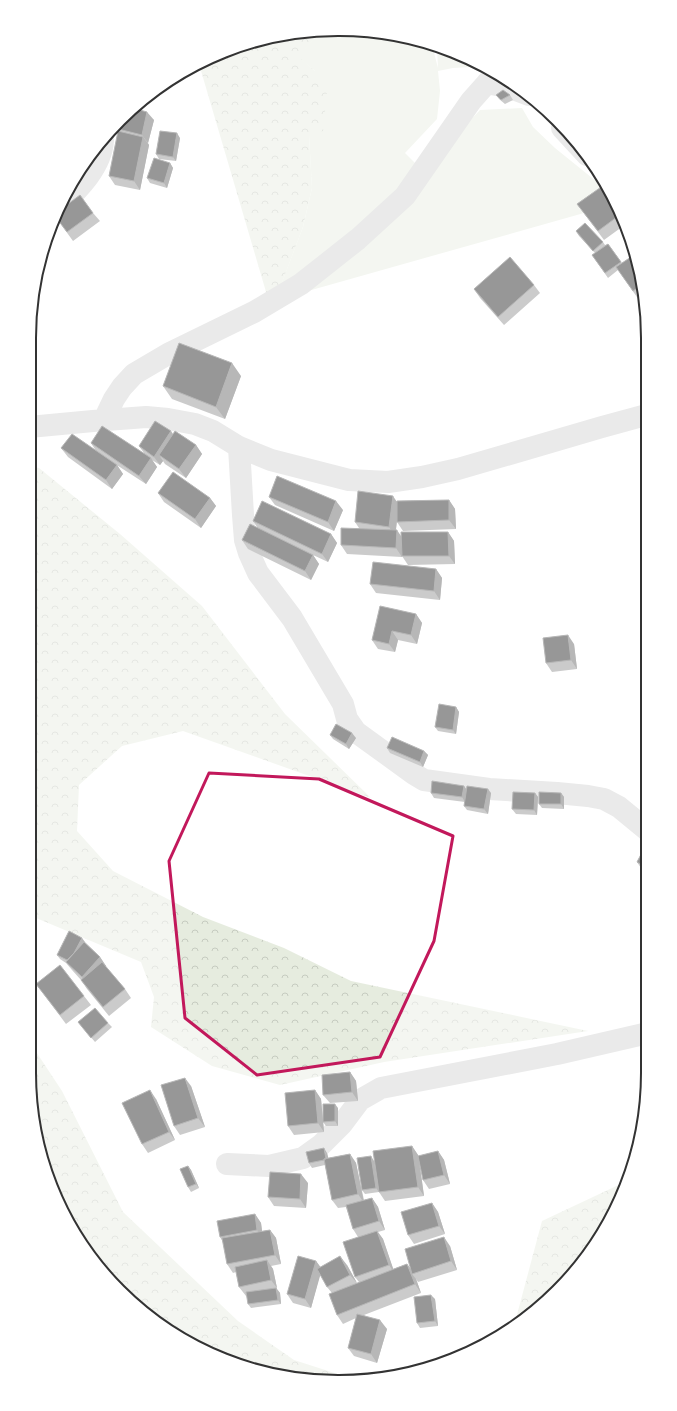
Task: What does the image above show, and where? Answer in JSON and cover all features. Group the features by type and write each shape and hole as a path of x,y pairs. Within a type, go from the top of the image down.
{"street":[{"path":"104,420 114,399 122,387 134,374 168,354 254,312 301,284 358,239 405,196 471,101 491,79 501,84"},
{"path":"74,192 91,172 101,155 102,151"},
{"path":"36,425 146,417 168,419 195,424 213,431 240,447 271,460 349,480 388,482 422,477 458,469 641,416"},
{"path":"240,447 243,520 245,540 249,553 258,573 292,618 343,704 347,719 356,732 424,780 489,789 557,793 604,799 619,807 641,825"},
{"path":"227,1164 269,1166 303,1158 321,1145 342,1124 360,1100 381,1088 557,1054 641,1035"}],"highlighted area":[{"path":"209,773 319,779 453,836 434,941 380,1057 257,1075 185,1018 169,861"}],"green space":[{"path":"338,36 358,37 398,42 434,51 438,68 437,52 471,67 438,71 440,91 437,119 405,153 423,171 480,110 522,108 533,127 555,148 597,182 605,197 584,213 269,302 279,290 303,227 312,188 309,135 315,71 298,57 315,37"},
{"path":"315,37 299,57 315,71 327,94 323,131 309,135 312,188 303,227 280,288 269,302 201,69 223,59 260,46"},
{"path":"36,467 39,468 120,534 202,606 285,714 371,798 183,731 122,746 79,785 77,831 113,871 203,917 284,948 351,981 588,1031 384,1062 280,1085 212,1066 151,1027 154,997 141,962 36,918"},
{"path":"36,1052 62,1091 123,1212 238,1321 294,1360 340,1375 299,1372 260,1365 205,1344 170,1324 154,1312 139,1300 111,1272 87,1241 77,1224 67,1206 52,1170 46,1151 39,1112"},
{"path":"619,1185 600,1224 578,1257 566,1272 538,1300 516,1317 542,1221"}],"building":[{"path":"503,90 510,95 501,100 496,95"},
{"path":"140,110 147,112 142,135 120,130"},
{"path":"119,131 143,137 134,181 109,176 118,132"},
{"path":"160,131 177,133 173,157 156,154"},
{"path":"154,158 170,163 164,183 147,178"},
{"path":"600,188 616,218 598,231 577,204"},
{"path":"80,195 93,213 67,232 59,222 67,205"},
{"path":"585,223 603,242 593,251 576,231"},
{"path":"608,244 621,262 605,273 592,255"},
{"path":"510,257 534,285 498,317 474,289"},
{"path":"630,258 636,289 633,291 616,267"},
{"path":"179,343 232,363 216,407 163,386"},
{"path":"155,421 171,431 154,457 139,446"},
{"path":"102,426 151,458 139,476 91,443"},
{"path":"175,431 196,445 179,469 159,455"},
{"path":"72,434 117,465 106,480 61,448"},
{"path":"173,472 210,498 195,519 158,493"},
{"path":"277,476 336,501 328,522 269,497"},
{"path":"358,491 393,496 389,527 355,522"},
{"path":"449,500 449,520 397,522 397,501"},
{"path":"262,501 331,534 322,554 253,521"},
{"path":"250,524 313,555 305,571 242,540"},
{"path":"341,528 397,530 396,548 341,545"},
{"path":"401,532 448,532 449,556 402,556"},
{"path":"373,562 436,569 434,591 370,584"},
{"path":"380,606 416,614 411,635 392,631 389,644 372,640"},
{"path":"568,635 571,660 546,663 543,638"},
{"path":"439,704 456,707 453,730 435,727"},
{"path":"336,724 352,733 346,744 330,735"},
{"path":"392,737 424,751 420,762 387,748"},
{"path":"432,781 464,786 462,797 431,793"},
{"path":"467,786 488,789 484,809 464,806"},
{"path":"513,792 535,793 534,810 512,809"},
{"path":"539,792 561,793 561,804 539,804"},
{"path":"641,854 641,864 637,862"},
{"path":"69,931 82,938 74,953 67,960 57,955"},
{"path":"84,942 100,957 82,977 66,962"},
{"path":"102,962 125,989 103,1007 81,980"},
{"path":"60,965 84,996 60,1015 36,984"},
{"path":"95,1008 108,1023 91,1038 78,1022"},
{"path":"350,1072 352,1092 323,1095 322,1075"},
{"path":"185,1078 198,1118 174,1126 161,1085"},
{"path":"150,1090 169,1132 142,1144 122,1103"},
{"path":"315,1090 318,1123 288,1126 285,1093"},
{"path":"323,1104 335,1104 335,1121 323,1122"},
{"path":"412,1146 418,1187 379,1192 373,1151"},
{"path":"324,1148 326,1159 309,1163 306,1152"},
{"path":"438,1151 444,1175 423,1180 418,1156"},
{"path":"350,1154 358,1194 332,1200 324,1159"},
{"path":"371,1156 376,1188 362,1190 357,1158"},
{"path":"188,1166 196,1184 188,1187 180,1169"},
{"path":"270,1172 301,1174 300,1199 268,1197"},
{"path":"372,1198 379,1221 353,1229 346,1205"},
{"path":"432,1203 439,1226 408,1235 401,1212"},
{"path":"255,1214 257,1230 220,1237 217,1221"},
{"path":"270,1230 275,1255 227,1264 222,1238"},
{"path":"377,1231 389,1265 355,1277 343,1242"},
{"path":"444,1237 451,1261 412,1274 405,1249"},
{"path":"298,1256 316,1261 305,1299 287,1294"},
{"path":"340,1256 350,1275 327,1287 317,1269"},
{"path":"267,1260 271,1280 239,1287 235,1267"},
{"path":"407,1264 415,1284 337,1315 329,1294"},
{"path":"276,1288 278,1300 248,1304 246,1292"},
{"path":"431,1295 435,1321 417,1323 414,1297"},
{"path":"357,1314 380,1320 371,1354 348,1348"}]}
